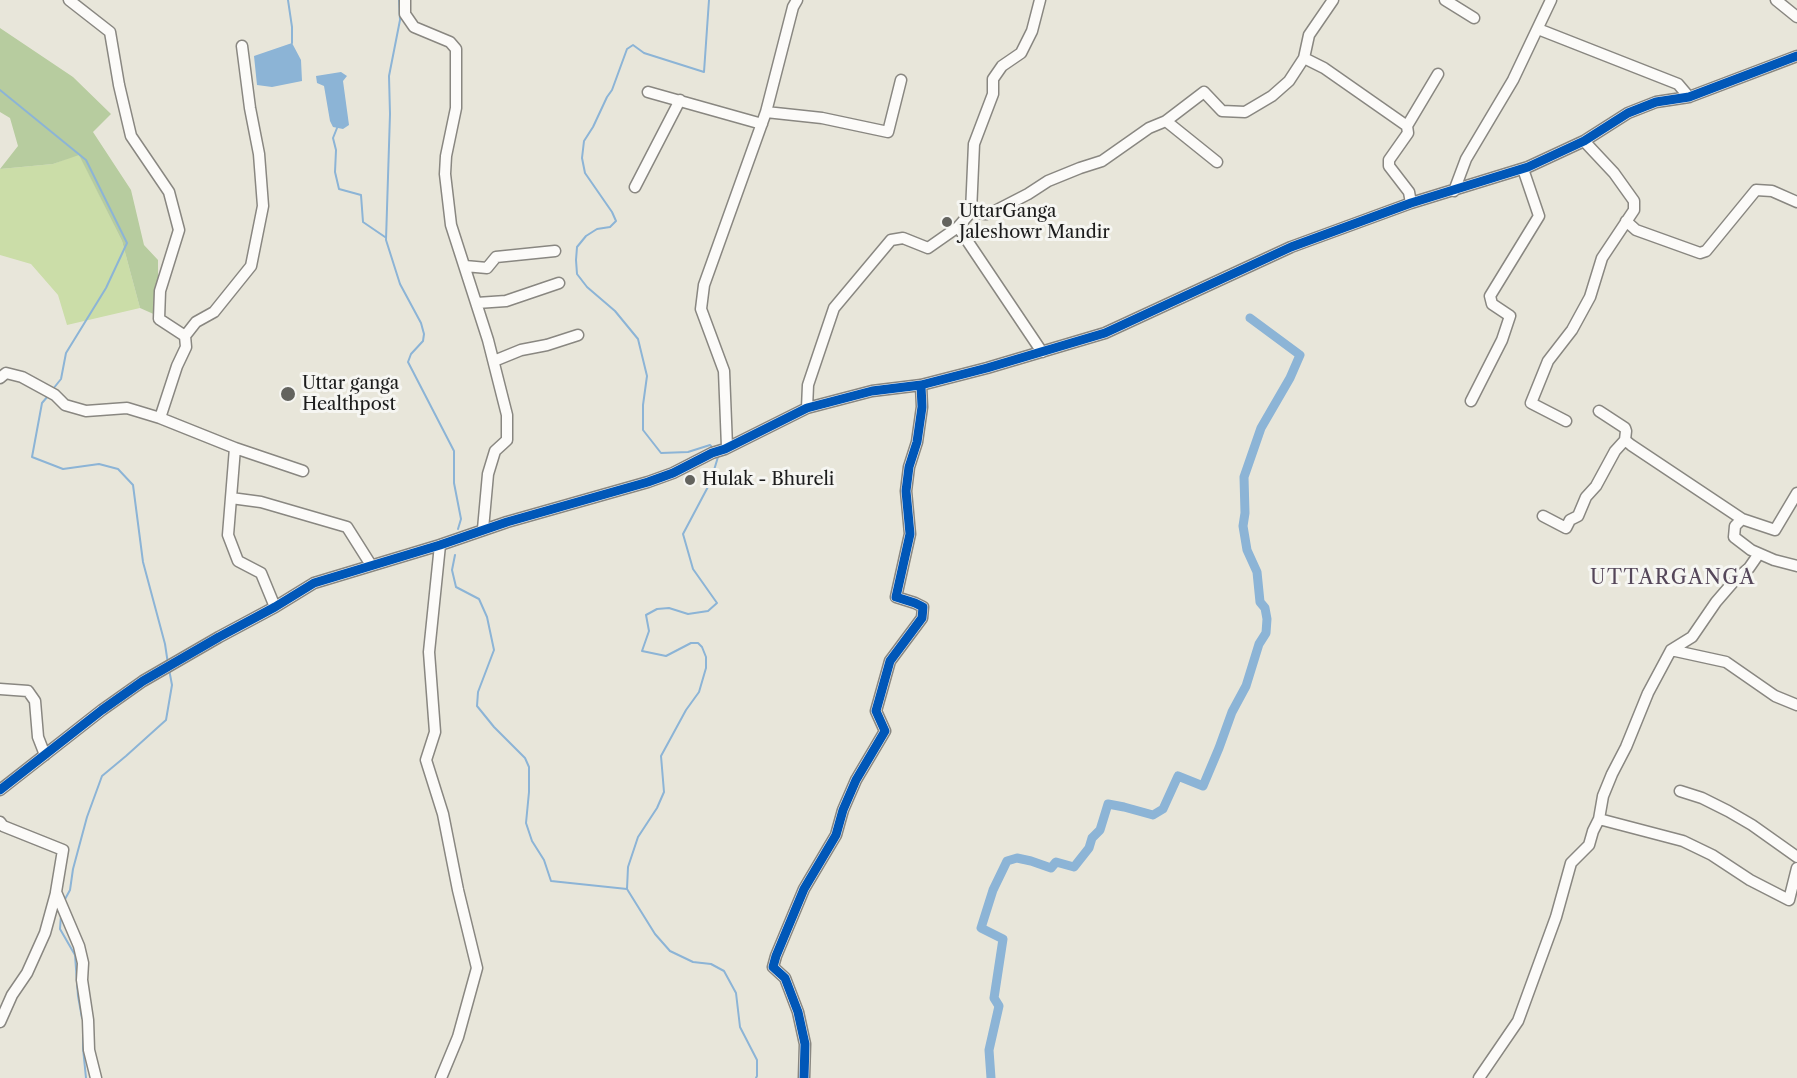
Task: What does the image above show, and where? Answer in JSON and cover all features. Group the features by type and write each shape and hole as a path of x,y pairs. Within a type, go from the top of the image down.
{"street":[{"path":"69,0 110,32 118,85 131,136 169,192 178,230 160,291 159,319 185,336"},
{"path":"405,0 405,15 414,27 450,42 456,49 456,108 445,174 451,225 477,303 507,415 507,440 495,450 488,474 483,529"},
{"path":"726,448 724,371 701,309 704,285 766,112 793,7 797,0"},
{"path":"807,408 808,385 834,308 891,240 903,238 928,248 958,227 971,212 974,144 993,94 993,79 1002,66 1021,53 1032,31 1040,0"},
{"path":"971,212 986,214 995,211 1029,194 1048,181 1102,160 1143,132 1166,121 1204,92 1222,111 1245,112 1272,96 1288,81 1304,58 1309,35 1333,0"},
{"path":"1445,0 1474,18"},
{"path":"1454,191 1466,159 1513,80 1551,0"},
{"path":"1776,0 1797,16"},
{"path":"1538,29 1678,84 1689,97"},
{"path":"160,418 177,366 186,347 185,336 196,322 214,312 251,266 263,206 259,154 242,46"},
{"path":"0,790 142,681 314,583 483,529 648,482 673,473 807,408 872,391 921,385 1105,333 1291,247 1411,203 1523,169 1584,141 1628,113 1656,102 1689,97 1797,56"},
{"path":"1304,58 1324,68 1407,126"},
{"path":"1411,203 1409,192 1389,166 1389,160 1408,133 1407,126 1438,74"},
{"path":"766,112 822,118 888,132 901,80"},
{"path":"648,92 762,124"},
{"path":"635,187 680,100"},
{"path":"1166,121 1217,162"},
{"path":"1566,421 1531,403 1548,361 1572,330 1590,297 1602,258 1634,210 1634,201 1614,173 1584,141"},
{"path":"1471,401 1502,340 1510,316 1492,304 1490,296 1539,216 1523,169"},
{"path":"1626,221 1636,230 1700,253 1706,251 1756,190 1772,191 1797,202"},
{"path":"958,227 1042,352"},
{"path":"465,266 487,267 496,257 555,250"},
{"path":"477,303 506,301 559,283"},
{"path":"494,361 520,350 547,345 578,335"},
{"path":"0,378 6,373 22,377 55,395 64,405 86,411 128,408 303,471"},
{"path":"804,1078 805,1044 798,1012 785,978 773,967 804,890 836,835 843,810 856,780 885,731 876,711 890,661 922,618 923,607 896,597 910,534 906,491 922,407 921,385"},
{"path":"1542,516 1566,528 1570,520 1578,516 1586,497 1596,486 1615,451 1625,440 1625,428 1599,411"},
{"path":"1625,440 1742,519 1775,530 1797,493"},
{"path":"235,448 228,535 238,561 261,573 275,607"},
{"path":"231,498 261,501 347,527 371,565"},
{"path":"1742,519 1735,526 1734,537 1758,555 1797,566"},
{"path":"441,1078 458,1037 477,968 443,814 426,760 435,732 429,652 445,543"},
{"path":"1479,1078 1518,1020 1556,917 1571,863 1589,845 1599,819 1603,796 1648,693 1671,650 1692,637 1716,602 1749,568 1758,555"},
{"path":"1671,650 1726,662 1775,696 1797,705"},
{"path":"0,689 28,691 35,701 38,737 45,755"},
{"path":"1680,791 1702,798 1728,811 1797,857"},
{"path":"1599,819 1683,841 1712,855 1750,880 1789,900 1797,868"},
{"path":"0,822 3,826 63,850 56,892 45,933 27,973 12,995 0,1022"},
{"path":"56,892 79,946 83,963 89,1050 96,1078"}],"green space":[{"path":"0,28 73,77 111,114 93,132 131,190 144,245 158,260 158,316 140,308 122,241 79,155 53,164 0,169 18,146 10,118 0,112"},
{"path":"79,154 122,241 140,308 67,325 58,295 31,264 0,255 0,169 53,164"}],"water":[{"path":"292,43 301,60 302,81 272,87 257,85 254,56"},
{"path":"341,72 347,76 343,81 349,125 343,129 333,127 324,86 317,83 316,76"}],"waterway":[{"path":"288,0 292,43"},
{"path":"399,0 400,20 389,76 386,240 400,284 421,323 424,334 423,341 411,354 408,362 454,451 454,483 461,519 458,529"},
{"path":"709,0 704,72 644,53 633,45 627,49 612,90 584,141 582,158 585,173 616,221 610,227 597,229 586,236 577,247 576,260 577,274 587,287 615,311 638,339 647,376 643,405 643,430 661,453 688,452 710,445 714,449"},
{"path":"0,90 86,160 127,243 106,288 66,353 61,379 53,389"},
{"path":"337,128 333,138 336,150 335,172 339,189 361,195 363,222 385,237"},
{"path":"991,1078 989,1050 999,1006 994,998 1003,939 981,928 993,890 1007,861 1017,858 1051,868 1056,862 1074,867 1089,848 1092,838 1100,830 1108,804 1153,815 1163,809 1178,776 1203,786 1232,712 1246,686 1259,644 1266,633 1265,608 1260,602 1257,572 1247,550 1243,526 1244,477 1261,428 1290,378 1300,355 1250,318"},
{"path":"48,396 42,403 32,457 63,469 99,464 118,469 133,485 143,562 165,644 168,664"},
{"path":"717,454 710,483 683,534 693,569 717,603 708,611 688,614 669,608 657,609 646,615 649,631 642,651 666,656 691,643 698,643 706,657 706,668 699,692 686,710 661,756 664,792 657,808 638,837 628,867 627,889 655,934 670,951 693,962 711,964 724,971 736,993 740,1027 757,1060 756,1078"},
{"path":"455,555 452,570 456,587 479,599 487,617 494,650 478,692 477,706 525,758 529,767 526,823 532,841 544,860 551,881 627,889"},
{"path":"64,901 70,890 73,869 87,817 102,776 166,720 172,685 169,669"},
{"path":"61,915 60,929 75,955 82,1018"},
{"path":"83,1027 86,1078"}],"cycle path":[{"path":"0,790 143,681 314,583 507,522 648,482 725,449 807,408 872,391 921,385 1105,333 1291,247 1411,203 1528,167 1584,141 1628,113 1656,102 1689,97 1797,56"},
{"path":"804,1078 805,1044 798,1012 785,978 773,967 804,889 836,835 843,810 856,780 885,731 876,711 890,661 922,618 923,607 896,597 910,534 906,491 922,407 921,385"}],"place":[{"name":"UttarGanga Jaleshowr Mandir","path":"947,222"},
{"name":"Uttar ganga Healthpost","path":"288,394"},
{"name":"Hulak - Bhureli","path":"690,480"}],"district":[{"name":"UTTARGANGA","path":"1673,578"}]}
